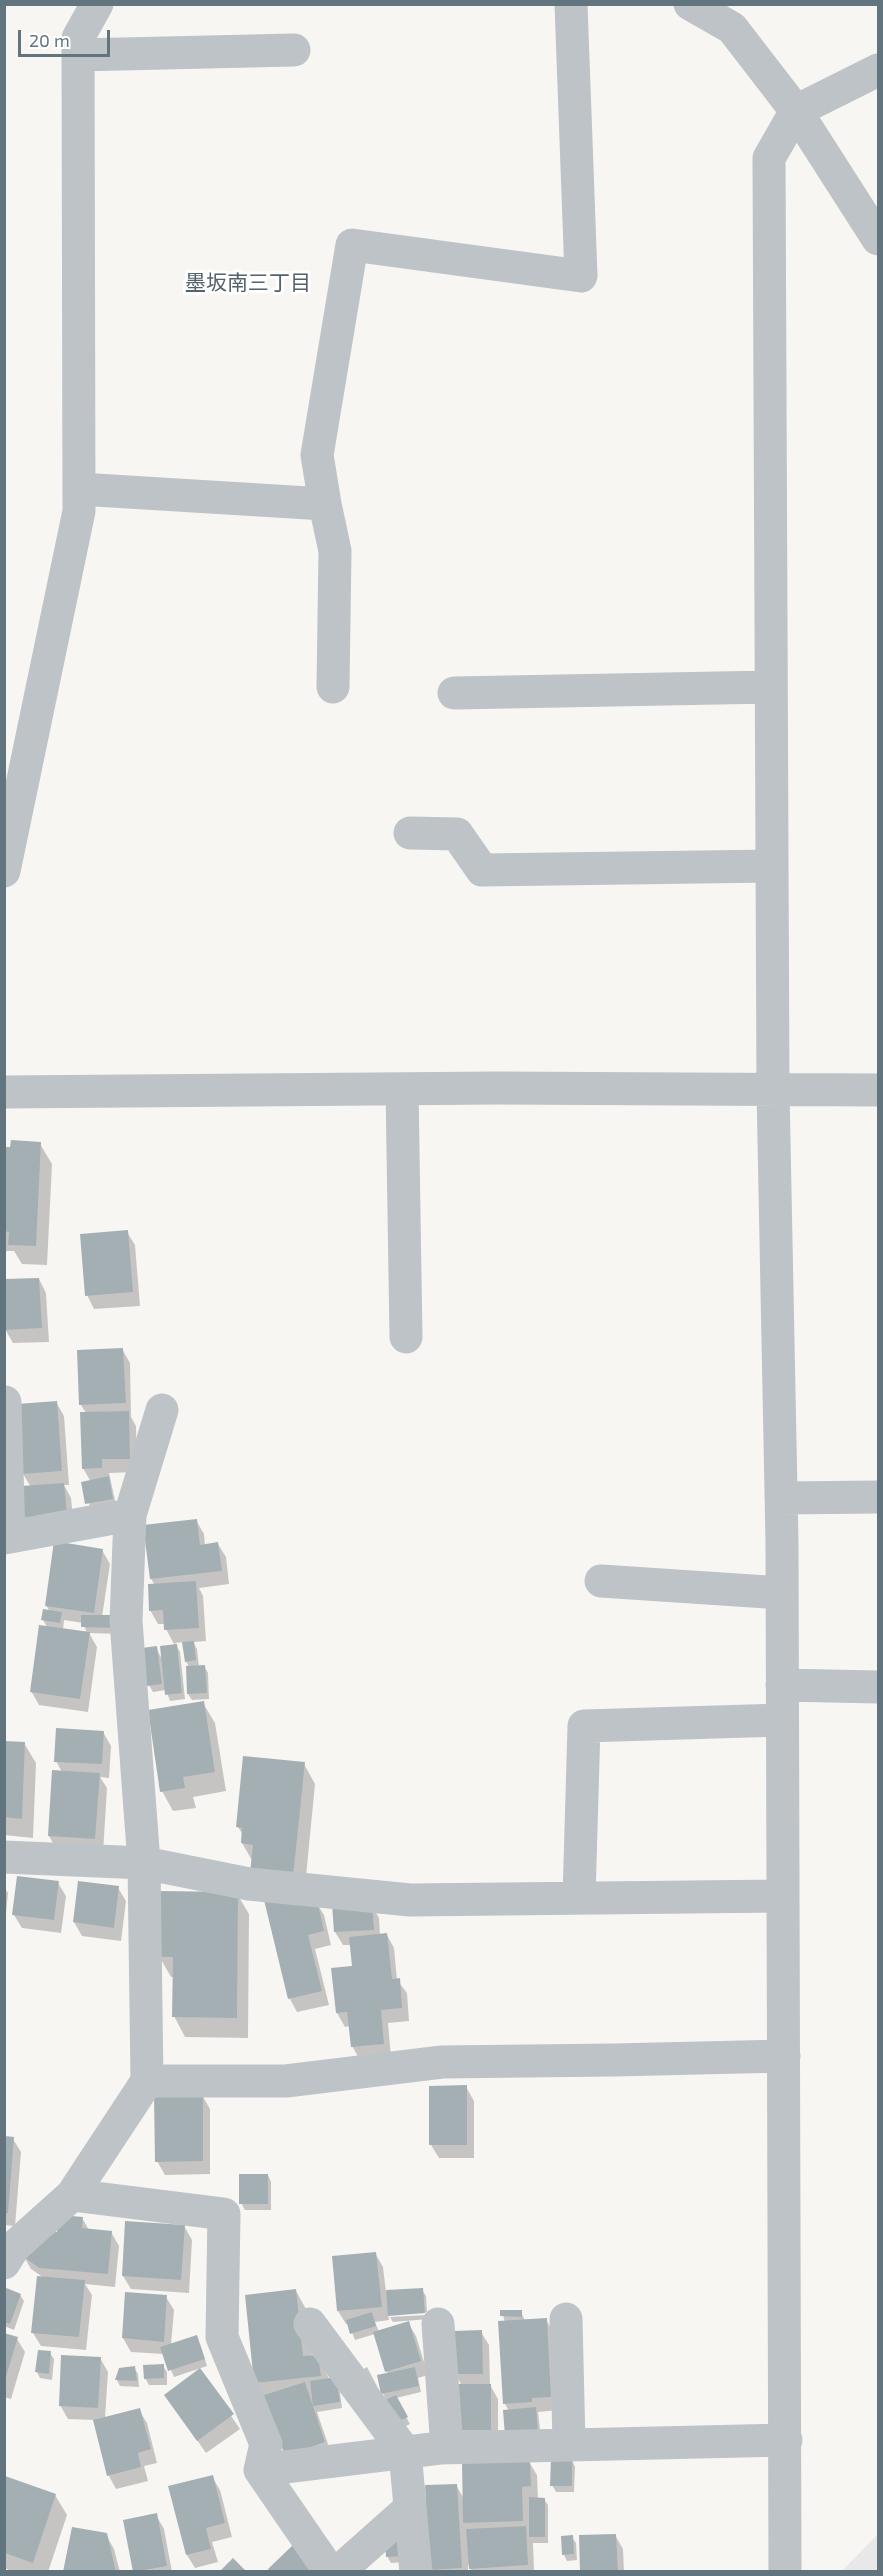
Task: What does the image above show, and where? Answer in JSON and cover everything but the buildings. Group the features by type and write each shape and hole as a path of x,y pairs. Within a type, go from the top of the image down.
{"street":[{"path":"4,871 79,511 78,38 97,4"},
{"path":"333,687 335,551 317,455 352,245 581,276 571,4"},
{"path":"690,4 732,28 796,111 879,239"},
{"path":"78,55 294,50"},
{"path":"785,2571 782,1593 773,1090 769,158 796,111 879,70"},
{"path":"79,489 325,504"},
{"path":"454,693 771,687"},
{"path":"410,833 458,834 482,870 772,866"},
{"path":"402,1089 406,1337"},
{"path":"4,1092 402,1089 879,1090"},
{"path":"5,1402 7,1537 130,1515"},
{"path":"4,2263 14,2247 72,2195 147,2081 144,1863 126,1621 130,1515 162,1410"},
{"path":"781,1498 879,1497"},
{"path":"601,1581 782,1593"},
{"path":"782,1685 879,1687"},
{"path":"579,1898 584,1726 782,1720"},
{"path":"4,1857 144,1863 249,1884 410,1900 782,1896"},
{"path":"147,2081 286,2081 442,2062 784,2056"},
{"path":"72,2195 224,2214 222,2337 266,2444 260,2470 330,2571"},
{"path":"567,2319 569,2444"},
{"path":"310,2324 405,2452 416,2571"},
{"path":"438,2324 447,2448"},
{"path":"260,2470 447,2448 786,2440"},
{"path":"338,2571 410,2508"}],"shaded area":[{"path":"878,2534 878,2571 842,2571"}],"district":[{"name":"墨坂南三丁目","path":"248,283"}]}
